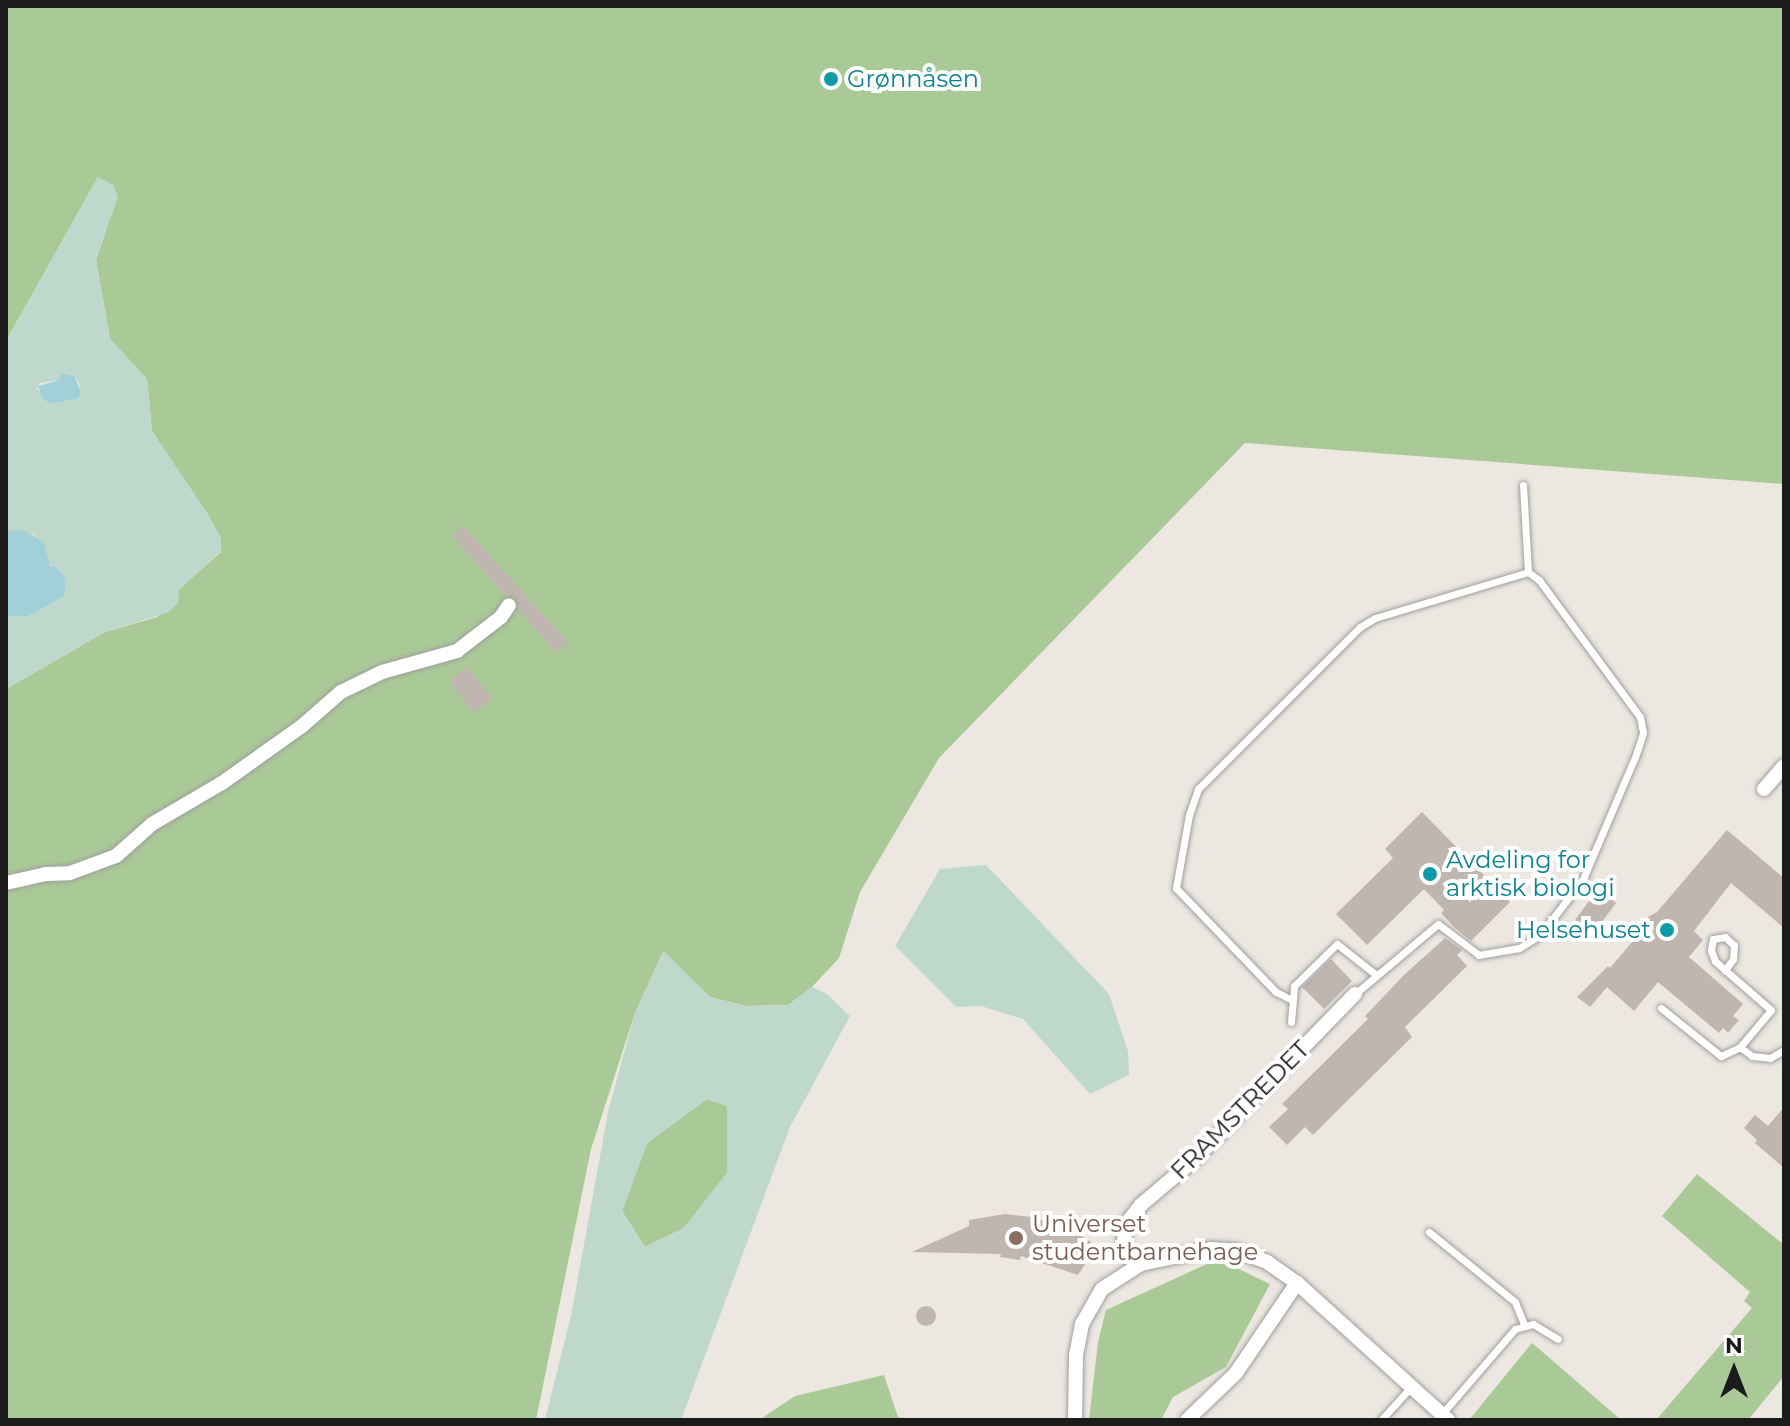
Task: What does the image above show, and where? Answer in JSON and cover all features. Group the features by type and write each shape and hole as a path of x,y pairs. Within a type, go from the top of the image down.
{"street":[{"path":"6,883 46,874 70,873 116,856 152,824 222,783 302,726 341,692 382,672 457,651 501,617 509,605"},
{"path":"1764,789 1784,766"},
{"name":"FRAMSTREDET","path":"1141,1264 1133,1261 1123,1248 1123,1233 1131,1216 1217,1136 1355,994"},
{"path":"1075,1420 1076,1355 1087,1313 1102,1289 1141,1264 1191,1252 1225,1249 1267,1262 1297,1283 1444,1417"},
{"path":"1187,1420 1236,1373 1297,1283"}],"lane":[{"path":"1523,485 1528,572"},
{"path":"1355,994 1438,924 1444,925 1479,955 1519,948 1540,935 1583,879 1635,757 1643,733 1640,717 1539,580 1528,572"},
{"path":"1290,999 1276,992 1176,888 1189,815 1198,789 1360,627 1375,618 1528,572"},
{"path":"1291,1022 1290,999 1294,986 1337,944 1375,974"},
{"path":"1661,1008 1721,1056 1740,1047 1771,1010 1725,970"},
{"path":"1740,1047 1752,1056 1770,1058 1784,1050"},
{"path":"1429,1232 1515,1302 1524,1324"},
{"path":"1444,1417 1506,1337 1524,1324 1538,1326 1558,1339"},
{"path":"1381,1420 1410,1388"}],"green space":[{"path":"6,6 1784,6 1784,484 1245,443 939,758 860,892 839,958 812,987 788,1005 746,1006 710,997 663,952 635,1013 591,1149 536,1420 6,1420 6,689 105,632 157,617 178,590 221,552 221,539 152,431 147,379 110,339 96,260 103,240 98,177 6,341"},
{"path":"98,177 113,185 118,197 96,260 110,339 147,379 152,431 208,514 221,538 221,551 179,590 178,603 169,612 105,632 6,689 6,616 28,616 38,610 62,578 55,566 51,568 48,564 43,542 33,534 6,531 6,341","holes":["61,373 77,379 80,386 77,399 51,404 37,389 40,383 59,380"]},
{"path":"986,865 1109,994 1128,1051 1129,1075 1090,1094 1023,1019 981,1006 956,1007 895,946 940,869"},
{"path":"664,951 710,997 746,1006 788,1005 812,987 827,994 850,1016 790,1127 681,1420 545,1420 571,1316 608,1112 635,1013","holes":["707,1099 727,1106 727,1173 684,1228 645,1247 622,1211 647,1143"]},
{"path":"707,1099 727,1106 727,1173 684,1228 645,1247 622,1211 647,1143"},
{"path":"1697,1174 1784,1245 1784,1376 1748,1420 1656,1420 1752,1308 1744,1301 1750,1292 1662,1216"},
{"path":"1218,1259 1270,1284 1226,1367 1173,1397 1161,1420 1089,1420 1098,1342 1106,1310"},
{"path":"1532,1343 1545,1354 1621,1420 1469,1420"},
{"path":"884,1375 898,1417 919,1420 759,1420 795,1396"}],"water":[{"path":"61,373 75,377 81,393 77,399 51,404 42,398 38,386 59,380"},
{"path":"24,530 44,542 50,567 55,566 66,579 64,596 28,616 6,616 6,531"}],"building":[{"path":"463,526 569,643 557,653 518,610 515,597 505,596 452,536"},
{"path":"468,667 492,699 473,713 449,681"},
{"name":"Avdeling for arktisk biologi","path":"1422,812 1510,902 1471,941 1441,913 1444,910 1424,889 1367,945 1336,914 1393,858 1385,849"},
{"name":"Helsehuset","path":"1727,830 1784,878 1784,928 1731,883 1694,931 1703,940 1689,957 1743,1004 1733,1016 1739,1020 1728,1033 1723,1028 1719,1033 1658,982 1634,1011 1607,987 1590,1007 1577,997 1608,966 1610,968 1644,928 1648,917 1657,912"},
{"name":"Avdeling for arktisk biologi","path":"1598,889 1616,903 1593,934 1575,920"},
{"path":"1445,938 1462,950 1457,955 1467,966 1405,1027 1412,1037 1313,1135 1305,1127 1287,1145 1269,1127 1288,1109 1282,1104 1368,1019 1365,1016 1404,975"},
{"path":"1331,959 1352,981 1324,1009 1302,987"},
{"path":"1784,1107 1784,1168 1755,1143 1757,1140 1744,1128 1755,1115 1768,1126"},
{"path":"1005,1214 1032,1217 1071,1229 1097,1246 1078,1275 1021,1256 1020,1260 1000,1257 1001,1254 912,1252 969,1226 969,1220"},
{"path":"922,1306 930,1306 936,1316 930,1326 922,1326 916,1320 916,1312"}],"place":[{"name":"Grønnåsen","path":"831,79"},
{"name":"Avdeling for arktisk biologi","path":"1430,874"},
{"name":"Helsehuset","path":"1667,930"},
{"name":"Universet studentbarnehage","path":"1016,1238"}]}
